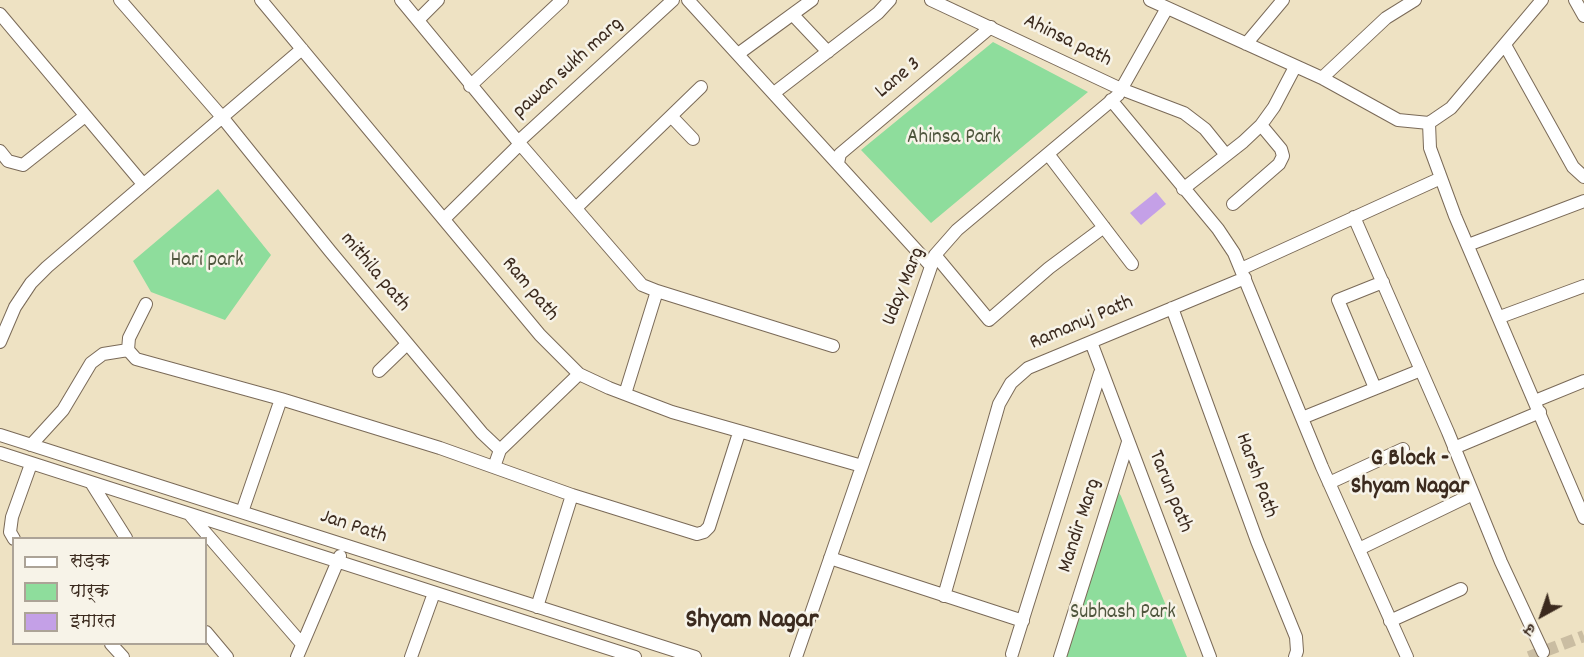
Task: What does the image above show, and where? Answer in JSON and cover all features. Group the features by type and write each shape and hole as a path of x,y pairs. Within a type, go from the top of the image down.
{"street":[{"name":"mithila path","path":"120,0 222,117 482,434 500,450"},
{"name":"Ram path","path":"261,0 540,335 579,374 672,412 861,466"},
{"path":"401,0 470,86 642,285 833,346"},
{"path":"418,20 438,0"},
{"path":"470,86 562,0"},
{"name":"pawan sukh marg","path":"444,219 519,143 673,0"},
{"path":"688,0 838,163 989,320 1049,268 1104,227"},
{"path":"738,54 812,0"},
{"path":"774,93 878,14 890,0"},
{"name":"Ahinsa path","path":"931,0 1121,89 1184,113 1205,129 1226,155"},
{"path":"1150,0 1322,78 1398,120 1429,123 1451,108 1542,0"},
{"path":"1246,44 1283,0"},
{"path":"1322,78 1386,18 1414,0"},
{"path":"1575,0 1584,16"},
{"name":"Uday Marg","path":"796,657 933,260 957,230 1111,100 1121,89 1167,8"},
{"path":"0,14 143,184"},
{"path":"793,15 828,52"},
{"name":"Lane 3","path":"838,163 840,154 991,27"},
{"path":"1505,45 1573,167 1584,177"},
{"path":"0,342 15,307 31,283 75,241 302,49"},
{"path":"1183,189 1261,125 1274,107 1295,67"},
{"path":"576,208 701,87"},
{"path":"1111,100 1218,229 1243,273 1329,483 1407,657"},
{"path":"0,151 8,161 22,165 85,116"},
{"path":"670,116 693,139"},
{"path":"1429,123 1430,148 1441,178 1583,512"},
{"path":"1233,204 1279,164 1282,156 1281,149 1261,125"},
{"path":"1048,153 1132,264"},
{"name":"Ramanuj Path","path":"944,596 999,404 1011,383 1028,368 1172,308 1354,217 1441,178"},
{"path":"1468,245 1584,201"},
{"path":"1354,217 1501,562 1543,652"},
{"path":"1375,388 1338,300 1383,282"},
{"path":"1500,317 1584,286"},
{"path":"625,394 657,291"},
{"path":"146,304 129,338 128,351 136,359 281,399 697,534 705,532 709,527 739,433"},
{"name":"Harsh Path","path":"1172,308 1257,541 1296,637 1298,651 1295,657"},
{"name":"Tarun path","path":"1090,342 1210,657"},
{"path":"379,371 407,344"},
{"path":"30,445 63,410 91,363 103,354 128,351"},
{"path":"1302,418 1421,370"},
{"path":"1012,654 1100,373"},
{"path":"494,467 500,450 579,374"},
{"path":"1454,448 1584,381"},
{"path":"242,512 281,399"},
{"name":"Jan Path","path":"0,435 695,657"},
{"name":"Mandir Marg","path":"1060,657 1128,442"},
{"path":"1329,483 1403,449"},
{"name":"Jan Path","path":"0,453 635,657"},
{"path":"13,537 10,532 12,517 31,464"},
{"path":"92,484 125,537"},
{"path":"1359,549 1473,494"},
{"path":"537,607 572,495"},
{"path":"191,515 302,644"},
{"path":"297,657 345,545"},
{"path":"830,558 1023,621"},
{"path":"1390,621 1461,589"},
{"path":"411,657 434,593"},
{"path":"207,633 227,657"},
{"path":"112,645 123,657"}],"green space":[{"name":"Ahinsa Park","path":"993,42 1088,92 931,223 861,150"},
{"name":"Hari park","path":"218,189 271,255 225,320 151,292 133,261"},
{"name":"Subhash Park","path":"1115,486 1121,496 1187,657 1066,657"}],"building":[{"path":"1156,192 1166,204 1141,225 1130,213"}],"tunnel":[{"path":"1529,657 1584,636"}],"district":[{"name":"G Block - Shyam Nagar","path":"1410,475"},
{"name":"Shyam Nagar","path":"752,622"}]}
